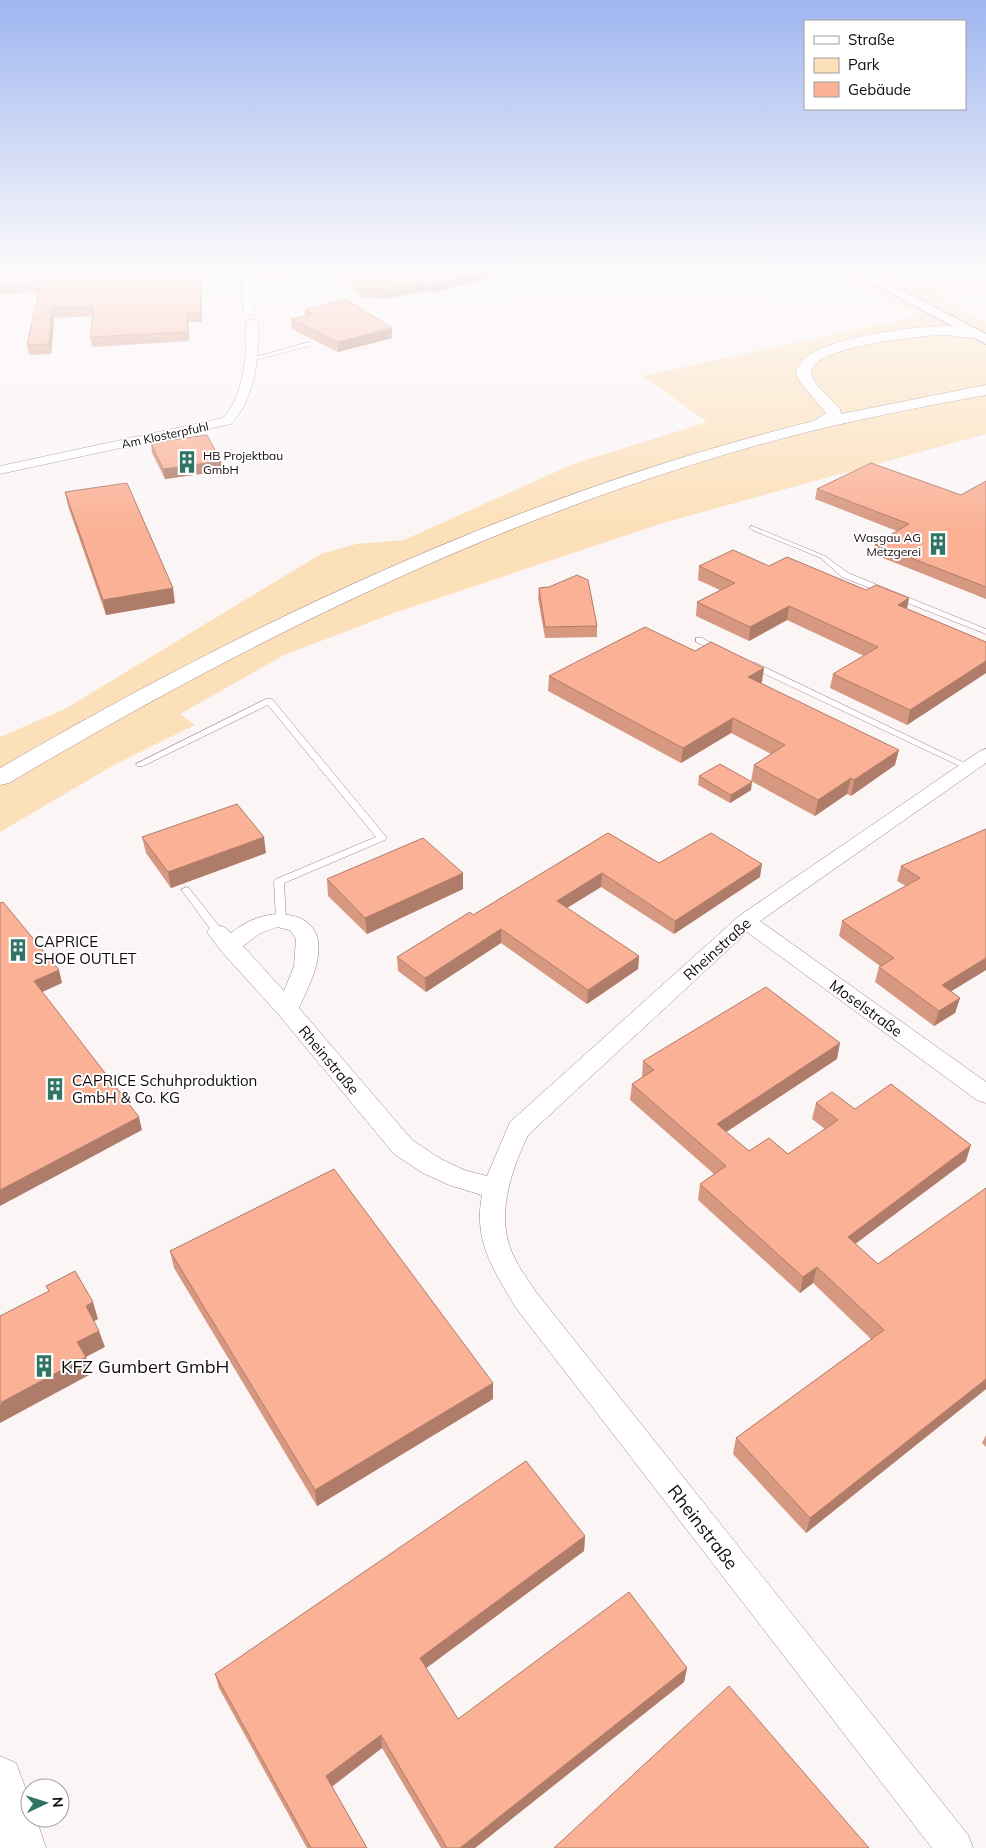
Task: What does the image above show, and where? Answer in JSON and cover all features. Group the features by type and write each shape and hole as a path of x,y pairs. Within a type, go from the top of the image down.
{"main road":[{"path":"813,358 803,372 805,379 834,412 833,415 820,424"},
{"path":"812,389 850,401 890,404 940,398"},
{"path":"0,778 127,703 271,629 406,566 490,532 612,486 719,451 820,424 986,390"},
{"path":"0,1779 22,1848"}],"street":[{"name":"Am Klosterpfuhl","path":"0,470 228,421 236,412 252,359"},
{"name":"Rheinstraße","path":"954,1848 526,1300 498,1250 493,1217 495,1188 505,1156 519,1128 746,921 986,755"},
{"path":"223,939 242,934 255,926 281,920 298,925 303,930 307,939 302,976 286,1009"},
{"name":"Moselstraße","path":"746,921 986,1094"},
{"name":"Rheinstraße","path":"223,939 286,1009 403,1147 432,1166 458,1178 495,1188"}],"lane":[{"path":"752,528 823,557 845,575 986,632"},
{"path":"699,640 726,653"},
{"path":"744,661 969,767"},
{"path":"140,764 269,701 382,838 279,881 281,920"},
{"path":"186,890 223,939"}],"green space":[{"path":"724,358 986,358 986,434 666,522 394,613 284,655 180,714 195,725 114,765 0,832 0,737 65,709 321,554 356,544 404,540 573,464 707,422 643,376"}],"building":[{"path":"207,435 221,461 163,469 151,443"},
{"path":"871,463 961,495 986,481 986,587 875,544 909,524 817,489"},
{"path":"127,483 173,588 103,600 65,492"},
{"path":"733,550 769,566 787,557 866,590 876,585 909,598 898,605 986,642 986,661 910,710 833,674 878,647 789,606 750,627 697,602 735,583 699,566"},
{"path":"577,575 588,580 597,626 545,627 539,588 549,587"},
{"path":"645,627 695,651 711,642 764,668 748,677 899,750 854,780 851,778 818,800 754,765 785,745 733,718 683,748 549,676"},
{"path":"720,764 752,782 731,795 699,776"},
{"path":"237,804 264,837 168,872 142,837"},
{"path":"986,829 986,958 942,985 960,998 939,1011 879,967 894,958 842,921 920,878 901,866"},
{"path":"608,833 659,863 711,833 762,864 675,921 602,873 557,901 639,956 588,990 501,929 425,978 397,957 470,912 473,915"},
{"path":"423,838 463,873 365,918 327,879"},
{"name":"CAPRICE Schuhproduktion GmbH & Co. KG","path":"3,902 59,970 34,981 139,1117 0,1190 0,903"},
{"path":"766,987 840,1043 717,1124 749,1151 769,1138 788,1154 838,1120 816,1103 832,1092 855,1109 891,1084 971,1145 848,1237 878,1264 986,1188 986,1379 810,1518 736,1438 884,1330 817,1267 803,1277 700,1184 726,1166 632,1084 654,1070 643,1061"},
{"path":"334,1169 493,1383 315,1490 170,1251"},
{"path":"75,1271 93,1302 86,1306 99,1331 77,1342 86,1357 0,1403 0,1316 49,1291 46,1286"},
{"path":"526,1461 585,1536 420,1658 458,1719 629,1592 687,1668 460,1848 447,1848 381,1735 326,1776 367,1848 311,1848 215,1674"},
{"path":"729,1686 869,1848 554,1848"}],"place":[{"name":"HB Projektbau GmbH","path":"187,462"},
{"name":"Wasgau AG Metzgerei","path":"938,544"},
{"name":"CAPRICE SHOE OUTLET","path":"18,950"},
{"name":"CAPRICE Schuhproduktion GmbH & Co. KG","path":"55,1089"},
{"name":"KFZ Gumbert GmbH","path":"44,1366"}]}
